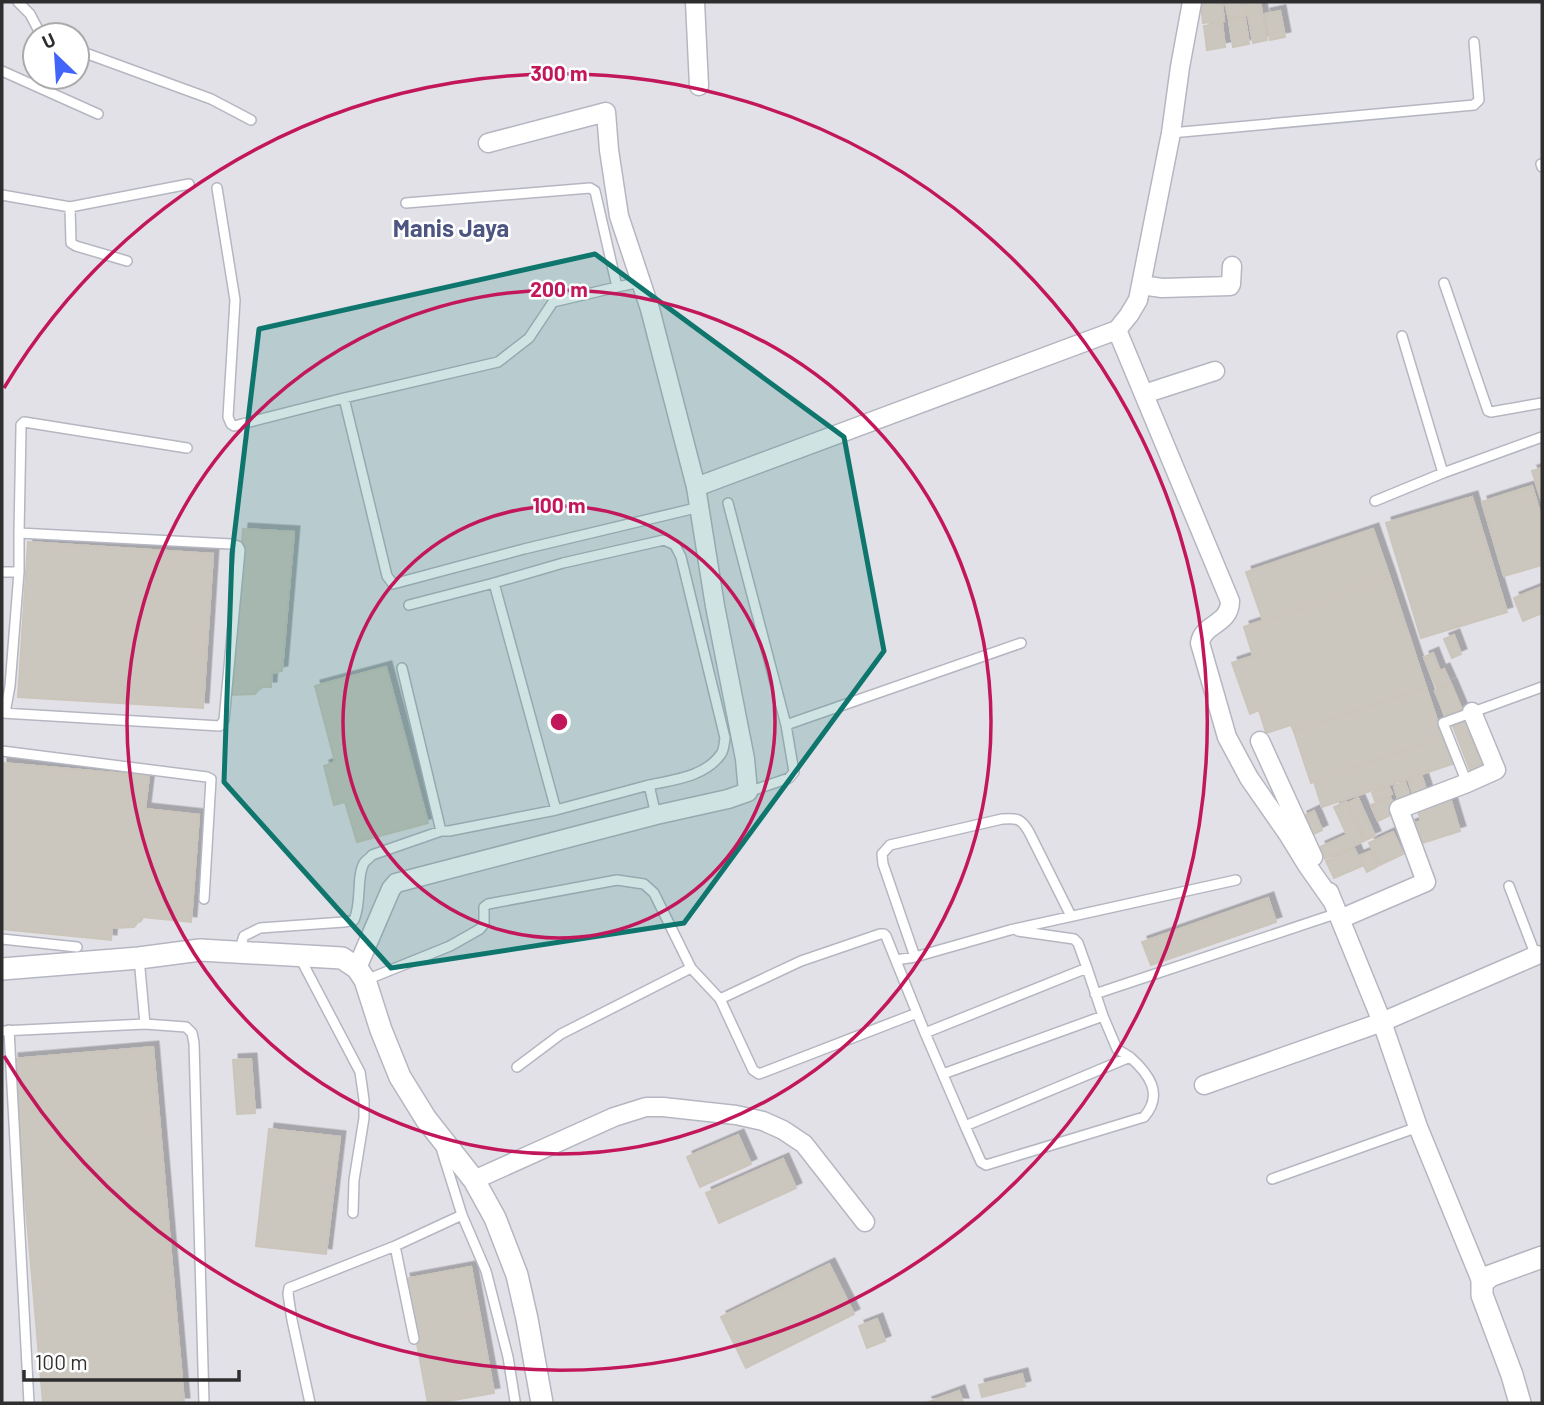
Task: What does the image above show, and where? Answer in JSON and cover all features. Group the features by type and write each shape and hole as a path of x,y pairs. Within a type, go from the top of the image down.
{"street":[{"path":"695,2 699,86"},
{"path":"696,487 1117,330 1138,300 1171,133 1192,2"},
{"path":"360,974 391,889 396,883 748,792 745,759 715,606 696,487 650,309 641,282 610,220 606,112 488,143"},
{"path":"1141,285 1162,289 1226,287 1231,284 1232,266"},
{"path":"1117,330 1230,601 1230,610 1202,635 1200,643 1227,737 1249,778 1337,911"},
{"path":"1144,394 1215,371"},
{"path":"1337,911 1426,882 1399,809 1496,770 1472,712"},
{"path":"1260,741 1337,911 1382,1022 1418,1127 1482,1283 1482,1295 1520,1403"},
{"path":"2,969 139,958 200,950 342,958 360,974 400,1077 437,1134 474,1180 495,1218 517,1275 542,1403"},
{"path":"1204,1085 1382,1022 1540,956"},
{"path":"474,1180 630,1111 646,1107 675,1108 736,1115 763,1121 783,1130 804,1144 865,1222"},
{"path":"1482,1283 1490,1276 1542,1257"}],"lane":[{"path":"18,2 34,21"},
{"path":"1171,133 1475,105 1479,100 1475,42"},
{"path":"91,55 211,99 251,120"},
{"path":"2,71 98,114"},
{"path":"2,195 70,207 189,184"},
{"path":"406,203 587,187 595,191 610,220 617,287"},
{"path":"217,188 235,300 229,421 234,426 498,362 529,338 553,302 641,282"},
{"path":"70,207 71,243 127,261"},
{"path":"1444,283 1488,411 1542,402"},
{"path":"1402,336 1443,473"},
{"path":"344,398 387,576 393,584 700,507"},
{"path":"19,533 238,546 240,550 224,720 220,726 4,713 10,686 19,572 19,533 21,425 24,422 187,447"},
{"path":"1375,501 1542,437"},
{"path":"728,503 786,725 794,772 792,776 748,792"},
{"path":"239,951 244,936 260,928 354,920 358,912 364,863 372,855 441,831 556,810 688,776 709,766 723,753 724,738 681,557 674,545 664,540 563,563 409,605"},
{"path":"2,572 19,572"},
{"path":"494,583 556,810"},
{"path":"786,725 1021,643"},
{"path":"402,668 441,831"},
{"path":"1467,783 1443,723 1542,687"},
{"path":"2,751 211,779 204,899"},
{"path":"649,785 656,815"},
{"path":"915,957 883,864 882,854 890,845 1002,819 1021,820 1030,832 1072,916"},
{"path":"360,974 450,946 480,929 484,923 484,907 488,904 617,880 644,884 654,892 691,968 720,999 753,1070 759,1074 916,1013"},
{"path":"896,960 1010,930 1236,880"},
{"path":"1509,886 1534,951 1540,956"},
{"path":"1095,994 1337,911"},
{"path":"720,999 801,961 884,934 981,1162 986,1165 1144,1117 1151,1109 1155,1093 1143,1069 1117,1049 1078,943 1073,939 1010,930"},
{"path":"2,939 77,947"},
{"path":"298,954 360,1072 364,1118 354,1180 353,1213"},
{"path":"139,958 145,1024"},
{"path":"517,1067 561,1034 691,968"},
{"path":"925,1033 1087,968"},
{"path":"943,1074 1103,1016"},
{"path":"29,1403 5,1030 145,1024 186,1027 193,1038 204,1403"},
{"path":"965,1126 1130,1057"},
{"path":"1272,1179 1418,1127"},
{"path":"437,1134 462,1215 485,1271 508,1357 515,1401"},
{"path":"310,1403 292,1320 289,1288 395,1246 462,1215"},
{"path":"395,1246 414,1339"}],"highlighted area":[{"path":"595,254 844,437 884,651 684,923 391,968 224,782 232,554 259,329"}],"shaded area":[{"path":"2,2 1542,2 1542,1403 2,1403"}],"building":[{"path":"1201,2 1222,2 1224,21 1203,23"},
{"path":"1225,2 1244,2 1247,15 1229,19"},
{"path":"1246,2 1260,2 1267,40 1253,43"},
{"path":"1280,11 1285,37 1270,40 1265,14"},
{"path":"1245,18 1249,44 1233,47 1229,20"},
{"path":"1222,23 1225,47 1207,50 1204,26"},
{"path":"1542,468 1542,502 1532,471"},
{"path":"1532,486 1542,520 1542,565 1504,576 1482,502"},
{"path":"1472,497 1507,612 1421,638 1386,523"},
{"path":"243,529 294,532 282,671 272,673 271,687 261,687 255,694 230,695"},
{"path":"1373,529 1390,578 1263,621 1246,572"},
{"path":"28,542 213,554 203,708 18,697"},
{"path":"1390,578 1426,687 1294,732 1291,725 1266,733 1259,710 1250,714 1232,663 1253,656 1244,627"},
{"path":"1542,587 1542,613 1523,621 1514,598"},
{"path":"1454,635 1461,654 1452,658 1444,639"},
{"path":"1433,653 1440,671 1431,675 1424,657"},
{"path":"386,667 428,823 357,842 345,802 334,805 324,766 335,762 315,686"},
{"path":"1444,669 1450,682 1437,688 1431,675"},
{"path":"1451,684 1462,710 1446,717 1435,691"},
{"path":"1426,687 1443,738 1311,783 1294,732"},
{"path":"1465,721 1484,770 1472,775 1453,726"},
{"path":"1443,738 1452,764 1322,807 1314,782"},
{"path":"2,763 149,776 145,809 199,815 191,922 142,917 134,927 112,928 111,940 2,929"},
{"path":"1421,774 1428,795 1415,800 1408,779"},
{"path":"1405,782 1412,802 1400,806 1394,786"},
{"path":"1388,785 1392,794 1375,801 1372,793"},
{"path":"1390,797 1397,812 1378,821 1371,805"},
{"path":"1358,798 1375,836 1366,840 1348,803"},
{"path":"1450,798 1460,831 1416,845 1410,825 1421,821 1417,808"},
{"path":"1346,802 1364,841 1325,859 1320,847 1347,835 1334,807"},
{"path":"1314,811 1322,830 1310,836 1302,817"},
{"path":"1393,832 1403,854 1380,865 1369,843"},
{"path":"1354,848 1362,866 1334,878 1326,861"},
{"path":"1371,851 1378,866 1367,872 1359,856"},
{"path":"1268,898 1276,922 1151,965 1142,942"},
{"path":"153,1047 184,1403 43,1403 13,1059"},
{"path":"251,1059 255,1113 237,1114 233,1060"},
{"path":"269,1129 340,1137 326,1254 256,1246"},
{"path":"738,1135 751,1164 700,1187 687,1157"},
{"path":"783,1159 796,1188 719,1223 706,1193"},
{"path":"829,1264 854,1314 746,1368 721,1317"},
{"path":"471,1267 494,1393 428,1403 405,1279"},
{"path":"877,1319 885,1341 867,1348 859,1326"},
{"path":"1022,1374 1025,1386 982,1397 979,1385"},
{"path":"959,1391 963,1403 926,1403"}],"district":[{"name":"Manis Jaya","path":"451,227"}]}
